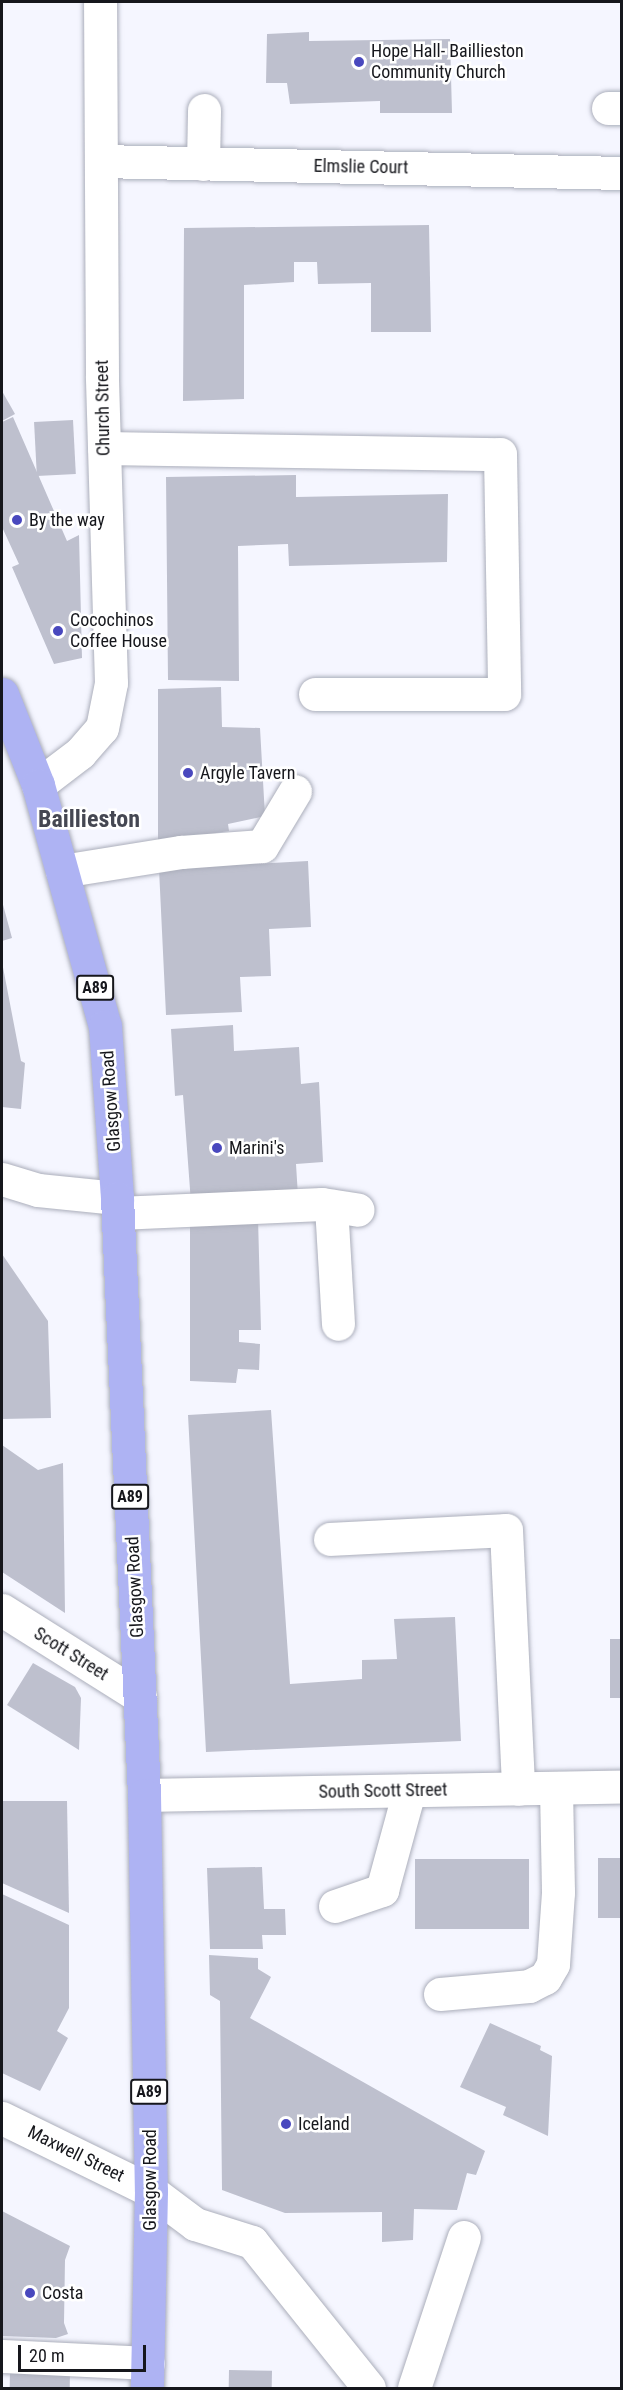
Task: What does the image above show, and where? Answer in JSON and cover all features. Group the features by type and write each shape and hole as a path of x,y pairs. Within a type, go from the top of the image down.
{"main road":[{"name":"Glasgow Road","path":"2,694 38,785 105,1026 118,1205 144,1795 151,2191 148,2376"}],"street":[{"name":"Church Street","path":"38,785 80,753 102,728 111,683 104,448 100,2"},
{"path":"203,164 204,110"},
{"name":"Elmslie Court","path":"101,161 621,173"},
{"path":"104,448 500,454 504,694 315,694"},
{"path":"62,871 181,852 262,846 296,791"},
{"path":"2,1179 38,1190 118,1205 344,1208 338,1324"},
{"path":"330,1539 506,1530 518,1789"},
{"name":"Scott Street","path":"2,1610 140,1698"},
{"name":"South Scott Street","path":"144,1795 621,1787"},
{"path":"440,1994 529,1986 545,1978 553,1964 558,1892 556,1788"},
{"path":"335,1906 382,1890 409,1791"},
{"name":"Maxwell Street","path":"2,2118 151,2191 195,2224 252,2242 369,2388"},
{"path":"414,2388 464,2237"},
{"path":"2,2356 148,2376"}],"shaded area":[{"path":"134,2 544,2 544,3"}],"building":[{"name":"Hope Hall- Baillieston Community Church","path":"309,32 309,41 450,39 452,113 380,113 380,101 290,104 287,83 266,83 267,34"},
{"path":"429,225 431,332 371,332 371,283 318,284 317,262 294,262 294,282 244,285 244,399 183,401 184,228"},
{"path":"2,391 15,414 2,421"},
{"path":"13,417 67,541 79,535 82,658 54,664 12,567 19,564 2,527 2,422"},
{"path":"73,420 76,474 37,476 34,422"},
{"path":"296,475 296,497 448,494 447,562 289,566 288,544 238,546 239,681 168,680 166,477"},
{"path":"221,687 222,727 260,728 265,816 228,824 229,831 216,833 216,837 158,841 158,689"},
{"path":"308,861 311,927 269,929 271,976 240,977 242,1012 166,1015 159,869"},
{"path":"2,901 12,938 2,941"},
{"path":"2,962 21,1061 25,1063 21,1109 2,1107"},
{"path":"233,1025 234,1051 299,1047 301,1084 319,1082 323,1162 296,1164 298,1196 191,1203 183,1095 175,1096 171,1029"},
{"path":"258,1218 261,1330 239,1330 239,1342 260,1344 259,1370 238,1369 236,1383 190,1381 190,1222"},
{"path":"2,1254 48,1321 51,1418 2,1419"},
{"path":"271,1410 290,1684 362,1679 362,1660 397,1659 394,1619 455,1617 461,1741 206,1752 188,1415"},
{"path":"2,1445 38,1470 63,1463 65,1613 2,1572"},
{"path":"610,1639 621,1639 621,1698 610,1698"},
{"path":"33,1663 75,1687 81,1698 79,1750 7,1705"},
{"path":"2,1801 67,1801 69,1913 2,1883"},
{"path":"598,1858 621,1858 621,1918 598,1918"},
{"path":"415,1859 529,1859 529,1929 415,1929"},
{"path":"262,1867 264,1909 285,1909 286,1935 262,1935 263,1949 210,1949 207,1868"},
{"path":"2,1894 69,1925 69,2008 57,2031 68,2038 40,2091 2,2073"},
{"path":"209,1955 258,1958 258,1969 271,1977 250,2018 485,2151 476,2175 467,2173 457,2210 414,2209 413,2240 382,2242 382,2212 285,2213 222,2190 220,2001 210,1995"},
{"path":"490,2023 541,2046 540,2050 552,2056 548,2136 503,2115 506,2107 460,2087"},
{"path":"2,2211 70,2246 65,2260 64,2323 68,2334 56,2338 2,2336"},
{"path":"10,2370 70,2371 70,2388 10,2388"},
{"path":"229,2370 272,2371 272,2388 229,2388"}],"place":[{"name":"Hope Hall- Baillieston Community Church","path":"359,62"},
{"name":"By the way","path":"17,520"},
{"name":"Cocochinos Coffee House","path":"58,631"},
{"name":"Argyle Tavern","path":"188,773"},
{"name":"Marini's","path":"217,1148"},
{"name":"Iceland","path":"286,2124"},
{"name":"Costa","path":"30,2293"}],"district":[{"name":"Baillieston","path":"89,820"}]}
